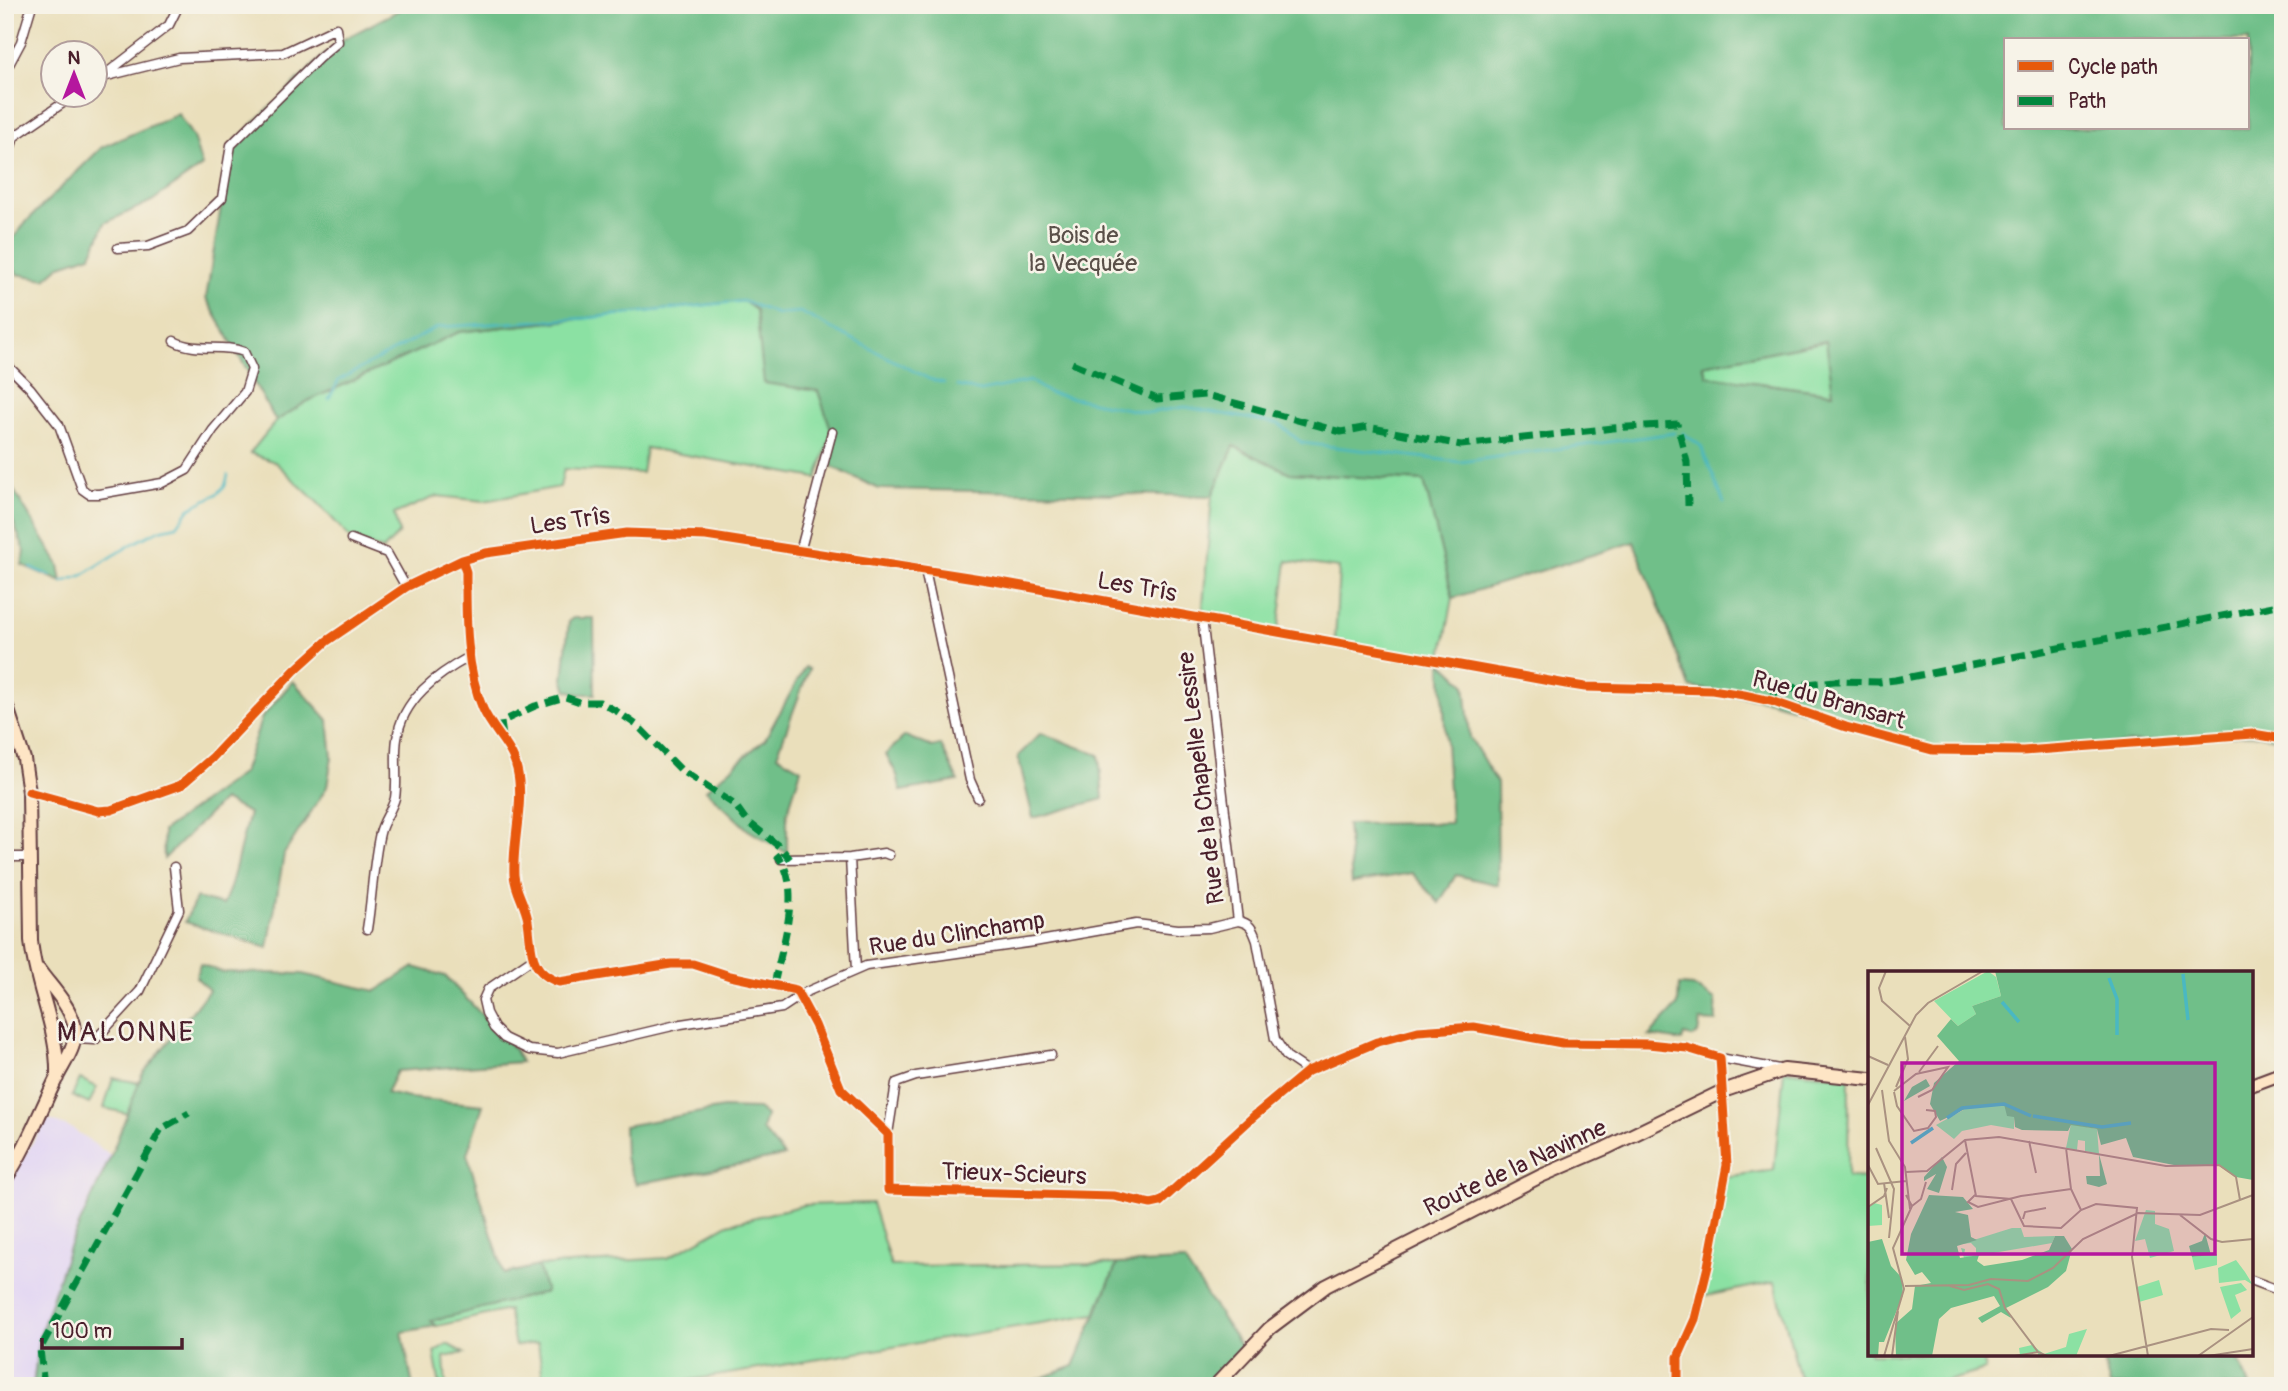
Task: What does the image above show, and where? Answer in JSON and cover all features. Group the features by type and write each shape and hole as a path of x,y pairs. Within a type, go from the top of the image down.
{"street":[{"path":"5,72 21,42 32,5"},
{"path":"108,72 169,25 179,5"},
{"path":"108,77 179,58 283,53 336,28 338,42 231,145 222,198 188,231 148,246 118,248"},
{"path":"5,143 56,108"},
{"path":"5,165 14,137"},
{"path":"5,363 30,388 59,425 82,489 89,494 99,494 162,483 187,470 213,430 245,392 252,369 244,352 237,349 195,348 174,341"},
{"path":"800,552 832,432"},
{"name":"Les Trîs","path":"29,792 98,811 111,810 181,785 212,758 295,670 327,641 406,587 462,560 516,547 627,533 706,536 925,570 1202,618"},
{"path":"351,539 387,553 406,587"},
{"path":"462,560 466,572 469,657 482,708 514,758 520,782 514,842 514,878 528,918 532,959 548,979 559,982 687,963 730,976 796,990 815,1025 841,1089 888,1134"},
{"path":"925,570 970,780 978,798"},
{"name":"Rue du Bransart","path":"1202,618 1585,687 1712,690 1744,695 1932,750 2023,751 2253,734 2283,739"},
{"name":"Rue de la Chapelle Lessire","path":"1202,618 1238,921 1251,926 1257,941 1275,1039 1286,1056 1308,1071"},
{"path":"367,929 380,834 394,803 397,737 407,711 421,691 442,672 469,657"},
{"path":"5,701 24,759 29,792 33,962 53,1027 58,1055 57,1078"},
{"path":"780,859 850,858 884,853 888,855"},
{"path":"5,857 30,858"},
{"path":"850,858 856,970"},
{"path":"75,1039 95,1040 140,991 179,910 174,867"},
{"name":"Rue du Clinchamp","path":"532,959 492,985 484,1000 488,1020 504,1038 529,1051 558,1053 681,1024 782,1008 807,992 866,966 1034,942 1136,924 1178,929 1209,928 1238,921"},
{"path":"5,1180 32,1135 75,1039 74,1025 64,1002 33,962"},
{"path":"1308,1071 1377,1042 1418,1031 1452,1027 1474,1027 1562,1043 1688,1048 1720,1058 1784,1070"},
{"path":"888,1134 896,1083 916,1076 1051,1055"},
{"path":"1678,1386 1678,1357 1695,1319 1727,1165 1720,1058"},
{"name":"Route de la Navinne","path":"1215,1386 1270,1328 1326,1286 1465,1213 1723,1091 1784,1070 1868,1079"},
{"name":"Trieux-Scieurs","path":"888,1134 888,1189 1114,1196 1151,1204 1160,1202 1252,1117 1308,1071"},
{"path":"2253,1084 2283,1073"},
{"path":"2253,1281 2283,1292"}],"shaded area":[{"path":"47,1119 73,1129 114,1158 36,1386 5,1386 5,1187"}],"green space":[{"name":"Bois de la Vecquée","path":"409,5 2283,5 2283,739 2253,734 2023,751 1932,750 1771,701 1690,687 1634,542 1453,598 1424,481 1290,473 1234,446 1212,496 879,489 826,464 832,432 818,391 764,383 756,310 743,301 459,332 308,401 276,421 206,298 231,145 338,42","holes":["1826,341 1833,393 1708,376 1703,365"]},
{"path":"178,114 193,137 202,166 152,201 105,223 91,255 61,265 45,279 17,274 5,248 28,220 102,147"},
{"path":"743,301 756,310 757,322 818,391 832,432 817,478 646,448 642,473 564,469 560,487 484,501 437,496 394,514 399,533 383,550 351,539 275,462 250,453 276,421 308,401 459,332"},
{"path":"1827,341 1834,393 1707,376 1703,365"},
{"path":"1234,446 1290,473 1424,481 1453,598 1441,661 1335,642 1339,568 1287,561 1278,632 1202,618 1212,496"},
{"path":"13,489 59,565 62,582 22,565 25,552 5,501 5,495"},
{"path":"573,618 594,618 595,694 579,694 567,690 563,679 569,621"},
{"path":"1441,661 1465,684 1470,737 1497,783 1498,885 1456,875 1439,903 1412,873 1352,883 1347,824 1451,823"},
{"path":"805,667 809,669 777,755 801,769 787,814 787,853 748,830 706,790 765,739"},
{"path":"293,681 328,720 332,757 327,787 284,854 268,948 185,922 196,898 223,905 231,885 249,813 223,800 164,859 163,831 243,773 262,717"},
{"path":"1041,733 1099,755 1103,799 1033,818 1018,756"},
{"path":"905,736 932,747 941,745 958,781 901,791 897,775 886,754"},
{"path":"200,964 222,972 302,974 376,991 414,967 445,976 515,1050 521,1062 397,1071 386,1093 409,1098 483,1105 467,1154 504,1274 538,1266 546,1292 431,1321 436,1326 402,1332 413,1386 33,1386 39,1338 69,1247 110,1158 142,1075 209,990 196,977"},
{"path":"1679,985 1693,986 1715,1000 1716,1022 1700,1021 1698,1034 1692,1037 1684,1035 1682,1041 1649,1036 1678,1005"},
{"path":"1784,1070 1849,1077 1848,1177 1868,1178 1868,1356 1982,1356 1985,1370 1931,1386 1802,1386 1775,1282 1700,1297 1724,1177 1774,1170"},
{"path":"113,1078 162,1087 155,1120 104,1108"},
{"path":"80,1079 97,1087 89,1104 72,1096"},
{"path":"723,1108 758,1109 766,1115 762,1130 784,1156 636,1184 625,1158 624,1126"},
{"path":"872,1203 891,1266 1117,1264 1095,1314 654,1386 544,1386 538,1343 515,1346 508,1310 437,1326 430,1321 546,1292 538,1266 667,1258 728,1224 804,1205"},
{"path":"1184,1261 1245,1353 1220,1386 1021,1386 1074,1366 1117,1264"},
{"path":"447,1344 464,1353 444,1357 446,1386 440,1386 434,1352"},
{"path":"2102,1356 2236,1356 2250,1386 2110,1386"}],"waterway":[{"path":"329,399 339,380 438,327 588,318 743,301 777,314 800,312 929,379 944,383"},
{"path":"957,386 981,391 1030,381 1049,393 1147,413 1185,407 1279,424 1302,443 1460,462 1674,433"},
{"path":"1683,433 1701,446 1724,503"},
{"path":"62,582 81,576 159,530 177,526 190,508 217,494 225,486 228,475"},
{"path":"31,568 51,576"}],"marked path":[{"path":"1072,363 1157,399 1206,395 1341,432 1368,427 1461,445 1613,428 1677,424 1687,462 1688,506"},
{"path":"1771,701 1776,691 1782,688 1793,689 1799,685 1835,681 1895,680 2283,604"},
{"path":"503,736 501,722 535,706 565,697 580,702 600,702 638,726 681,770 735,805 746,820 780,847 790,859"},
{"path":"774,985 790,900 785,867 776,854"},
{"path":"44,1386 40,1349 161,1129 189,1113"}],"cycle path":[{"path":"29,792 98,811 111,810 181,785 212,758 295,670 327,641 406,587 462,560 486,553 627,533 706,536 1000,582 1585,687 1712,690 1744,695 1932,750 2023,751 2253,734 2283,739"},
{"path":"462,560 466,572 470,659 477,693 487,717 511,753 517,769 520,795 514,862 515,881 527,915 533,958 549,978 559,982 671,964 693,964 730,976 796,990 815,1025 841,1089 888,1134 888,1190 1114,1196 1151,1204 1160,1202 1308,1071 1377,1042 1418,1031 1474,1027 1562,1043 1648,1044 1687,1048 1720,1058 1727,1165 1695,1319 1678,1357 1678,1386"}],"district":[{"name":"MALONNE","path":"126,1032"}]}
